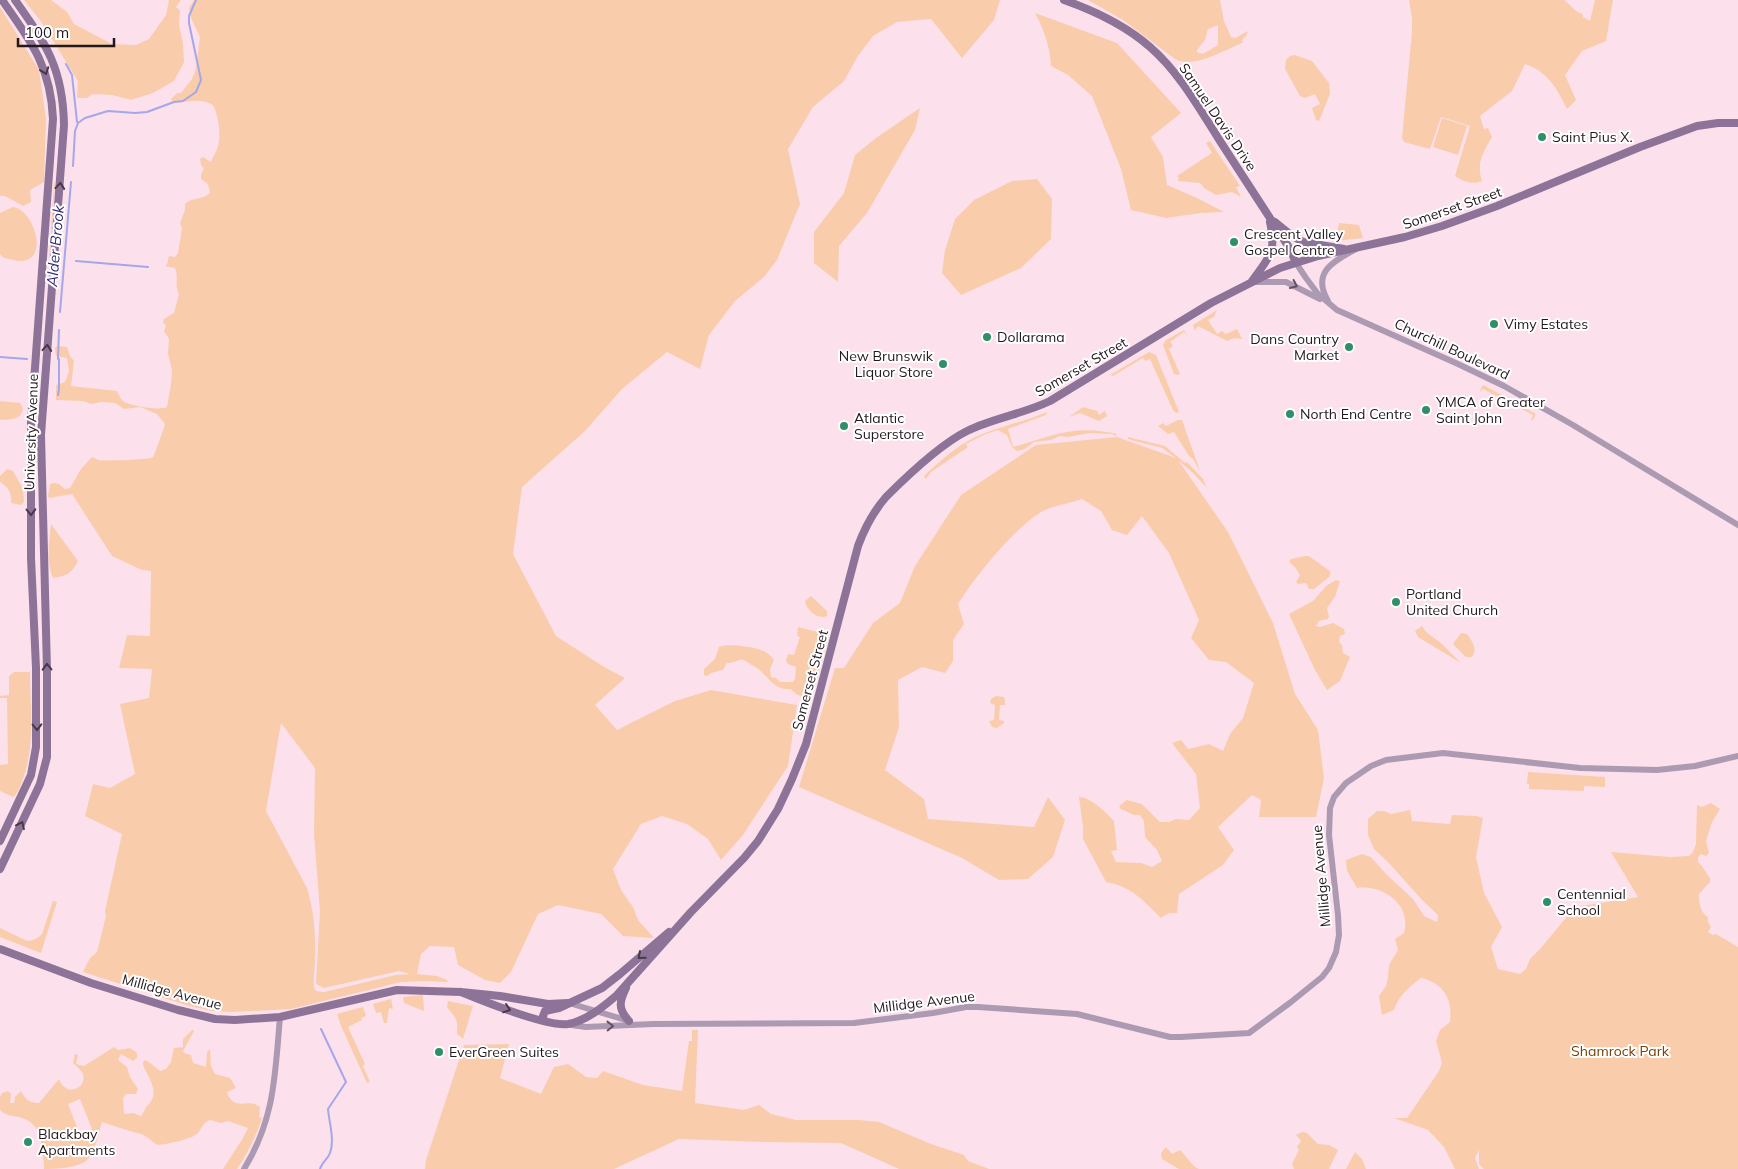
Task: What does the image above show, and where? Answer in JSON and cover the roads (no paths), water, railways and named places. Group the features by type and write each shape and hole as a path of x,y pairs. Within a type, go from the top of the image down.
{"main road":[{"name":"University Avenue","path":"0,841 31,775 36,747 31,431 54,119 49,84 41,60 26,33 2,0"},
{"name":"University Avenue","path":"0,869 40,784 48,748 41,435 64,124 62,97 52,58 40,35 14,0"},
{"name":"Samuel Davis Drive","path":"1064,0 1110,20 1136,36 1158,54 1190,94 1268,215 1296,263"},
{"name":"Somerset Street","path":"567,1024 596,1011 617,995 691,912 749,852 770,824 784,798 806,744 858,546 871,517 886,496 940,450 966,432 1050,401 1190,315 1280,268 1349,249 1421,233 1461,220 1696,126 1738,123"},
{"path":"1268,215 1291,235 1303,242 1349,249"},
{"path":"1251,282 1270,255 1273,245 1268,215"},
{"name":"Somerset Street","path":"544,1021 543,1016 546,1011 559,1008 592,993 611,981 691,912"},
{"path":"0,942 32,961"},
{"name":"Millidge Avenue","path":"0,949 91,983 208,1018 235,1020 280,1017 316,1010 393,990 461,992 548,1004 568,1003"},
{"path":"629,982 621,1001 622,1014 629,1020"},
{"name":"Millidge Avenue","path":"461,992 544,1021 567,1024"}],"street":[{"path":"1332,306 1322,283 1324,273 1335,261 1360,247"},
{"name":"Churchill Boulevard","path":"1296,263 1312,287 1332,306 1504,386 1573,425 1738,525"},
{"path":"1251,282 1286,282 1332,306"},
{"name":"Millidge Avenue","path":"567,1024 586,1027 652,1024 854,1023 972,1007 1077,1014 1170,1036 1248,1033 1269,1019 1322,977 1333,960 1338,943 1338,915 1329,835 1330,808 1334,797 1346,783 1372,766 1386,760 1444,753 1580,768 1657,770 1694,766 1738,756"},
{"name":"Millidge Avenue","path":"568,1003 629,1020 652,1024"},
{"path":"244,1169 260,1140 270,1110 280,1017"}],"waterway":[{"name":"Alder Brook","path":"73,166 75,131 78,123 85,118 108,111 147,112 174,102 183,101 196,92 201,80 189,23 189,16 196,0"},
{"path":"66,64 72,75 77,122"},
{"name":"Alder Brook","path":"60,312 71,182"},
{"path":"76,261 148,267"},
{"name":"Alder Brook","path":"58,359 59,330"},
{"name":"Alder Brook","path":"0,357 27,359"},
{"path":"58,395 59,359"},
{"path":"320,1169 331,1148 332,1137 328,1109 346,1082 321,1029"}],"place":[{"name":"Saint Pius X.","path":"1542,137"},
{"name":"Crescent Valley Gospel Centre","path":"1234,242"},
{"name":"Vimy Estates","path":"1494,324"},
{"name":"Dollarama","path":"987,337"},
{"name":"Dans Country Market","path":"1349,347"},
{"name":"New Brunswik Liquor Store","path":"943,364"},
{"name":"YMCA of Greater Saint John","path":"1426,410"},
{"name":"North End Centre","path":"1290,414"},
{"name":"Atlantic Superstore","path":"844,426"},
{"name":"Portland United Church","path":"1396,602"},
{"name":"Centennial School","path":"1547,902"},
{"name":"EverGreen Suites","path":"439,1052"},
{"name":"Blackbay Apartments","path":"28,1142"}],"park label":[{"name":"Shamrock Park","path":"1620,1051"}]}
